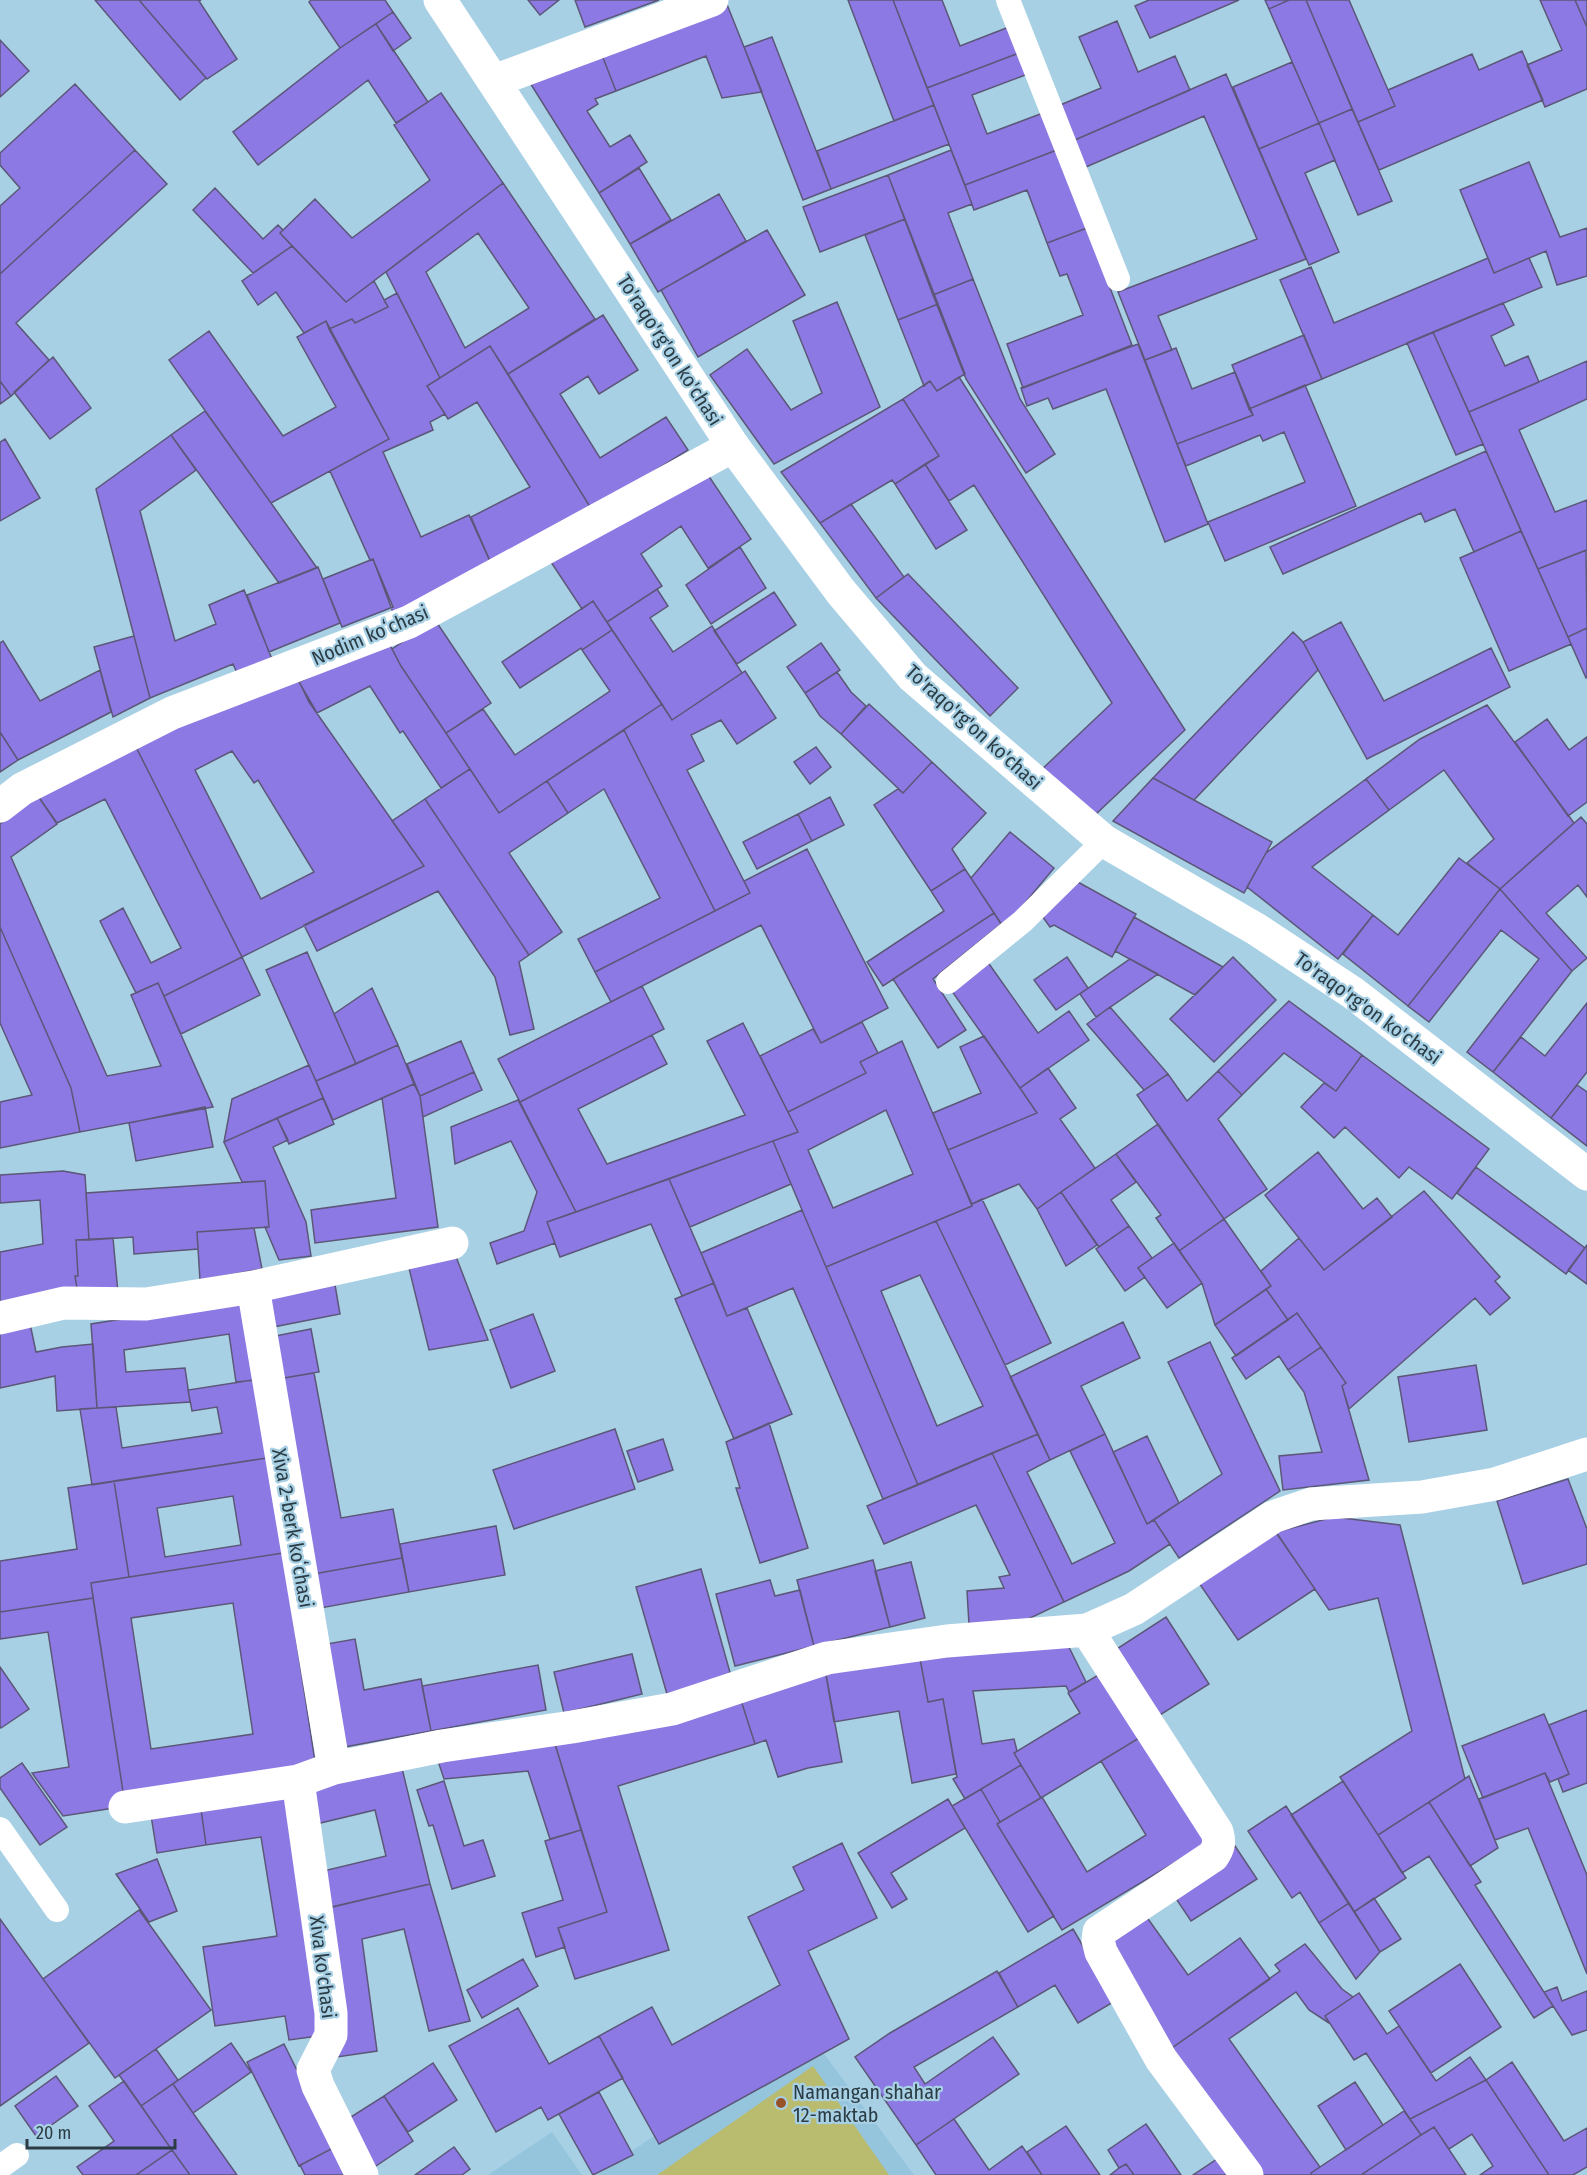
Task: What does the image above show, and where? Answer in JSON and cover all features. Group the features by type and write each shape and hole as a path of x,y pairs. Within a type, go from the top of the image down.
{"street":[{"name":"To'raqo'rg'on ko'chasi","path":"440,0 733,446 841,592 913,677 1104,841 1257,928 1353,993 1587,1174"},
{"path":"494,81 712,0"},
{"name":"Nodim koʻchasi","path":"0,806 22,789 172,713 409,622 733,446"},
{"path":"0,1318 64,1303 146,1304 253,1287 452,1243"},
{"name":"Xiva 2-berk koʻchasi","path":"253,1287 334,1768"},
{"path":"125,1806 298,1781 334,1768 442,1746 572,1727 672,1709 827,1658 947,1641 1087,1630 1134,1609 1273,1517 1311,1504 1422,1497 1495,1484 1587,1454"},
{"path":"1087,1630 1217,1832 1219,1841 1218,1849 1213,1856 1099,1932 1101,1952 1161,2059 1248,2175"},
{"name":"Xiva ko'chasi","path":"298,1781 331,2013 331,2035 314,2070 318,2086 362,2175"}],"lane":[{"path":"1008,0 1118,279"},
{"path":"948,982 1023,921 1104,841"},
{"path":"0,1829 57,1910"}],"shaded area":[{"name":"Namangan shahar 12-maktab","path":"807,2031 914,2175 597,2175"},
{"path":"552,2132 582,2175 488,2175"}],"green space":[{"path":"813,2066 889,2175 657,2175"}],"building":[{"path":"95,0 139,0 206,78 180,100"},
{"path":"139,0 201,0 199,1 237,59 207,79"},
{"path":"311,0 385,0 393,12 340,48 309,2"},
{"path":"528,0 559,0 540,15"},
{"path":"575,0 659,0 585,27"},
{"path":"848,0 893,0 934,105 894,121"},
{"path":"893,0 942,0 960,46 1009,27 1019,53 927,88"},
{"path":"1149,0 1239,0 1150,38 1135,6"},
{"path":"1265,0 1289,0 1269,9"},
{"path":"1289,0 1306,0 1352,109 1319,123 1269,9"},
{"path":"1306,0 1349,0 1395,106 1358,122"},
{"path":"1540,0 1575,0 1587,27 1587,89 1545,107 1527,65 1562,50"},
{"path":"1575,0 1587,0 1587,25 1586,25"},
{"path":"726,2 762,92 722,98 706,56 616,91 600,50"},
{"path":"393,12 411,38 393,51 376,24"},
{"path":"1117,21 1138,72 1175,56 1190,90 1068,143 1053,108 1101,88 1079,37"},
{"path":"376,24 428,102 396,123 368,80 258,165 233,132 340,48"},
{"path":"772,37 831,189 803,200 744,47"},
{"path":"0,40 29,71 0,97"},
{"path":"600,50 616,91 595,99 598,104 587,111 610,147 630,135 647,162 599,193 527,78"},
{"path":"1522,51 1543,100 1379,170 1358,122 1395,106 1388,90 1472,54 1479,70"},
{"path":"1019,53 1028,74 972,95 987,134 1043,113 1057,150 965,185 927,88"},
{"path":"1292,62 1319,123 1259,149 1233,87"},
{"path":"1226,74 1306,259 1158,316 1172,350 1145,360 1118,292 1257,239 1204,116 1079,170 1068,143"},
{"path":"75,84 135,150 0,274 0,206 20,188 0,165 0,153"},
{"path":"441,93 503,183 346,302 280,233 315,199 352,238 430,180 394,125"},
{"path":"934,105 949,144 831,189 817,151"},
{"path":"1352,109 1392,201 1358,215 1319,123"},
{"path":"1319,123 1335,160 1305,173 1339,252 1309,265 1259,149"},
{"path":"135,150 167,184 16,323 49,360 11,396 0,381 0,274"},
{"path":"951,150 972,204 948,213 973,279 933,295 888,175"},
{"path":"1057,150 1087,228 1047,243 1027,190 974,210 965,185"},
{"path":"1529,162 1560,237 1587,228 1587,276 1557,285 1546,251 1494,273 1460,190"},
{"path":"639,168 671,220 630,244 599,193"},
{"path":"888,175 905,219 820,252 803,207"},
{"path":"503,183 595,319 508,374 490,346 440,378 386,272","holes":["478,233 529,308 465,348 426,272"]},
{"path":"215,188 263,239 278,225 283,230 280,233 292,246 253,273 193,210"},
{"path":"719,194 746,241 658,292 630,244"},
{"path":"905,219 938,304 898,320 865,235"},
{"path":"1087,228 1132,345 1023,388 1007,344 1083,315 1067,274 1060,276 1047,243"},
{"path":"767,230 805,295 698,357 661,290"},
{"path":"292,246 346,302 374,281 388,307 355,323 352,319 329,329 326,321 304,333 276,292 258,305 242,281"},
{"path":"1488,258 1494,273 1529,258 1542,287 1322,379 1280,280 1311,267 1334,323"},
{"path":"973,279 1020,399 1055,454 1026,473 966,379 933,295"},
{"path":"397,293 440,378 427,386 445,414 430,422 433,430 383,452 421,537 469,515 493,568 394,615 373,559 370,560 330,471 389,439 329,329 352,319 355,323 388,307 384,300"},
{"path":"837,302 880,407 774,464 710,375 747,349 791,410 822,393 793,321"},
{"path":"1503,303 1514,325 1491,336 1505,366 1528,356 1539,382 1469,412 1433,332"},
{"path":"938,304 965,374 937,391 930,381 924,386 898,320"},
{"path":"603,315 638,370 599,394 588,376 560,394 600,458 666,417 688,450 592,510 508,374"},
{"path":"326,321 389,439 271,503 169,360 209,331 283,436 336,407 297,337"},
{"path":"1433,332 1483,444 1456,455 1407,343"},
{"path":"1304,335 1322,379 1249,409 1232,365"},
{"path":"1138,344 1208,524 1165,542 1106,389 1053,409 1048,398 1027,406 1021,388"},
{"path":"490,346 592,510 493,568 471,517 530,487 477,402 448,419 427,386"},
{"path":"1176,348 1192,389 1235,372 1253,415 1177,444 1145,360"},
{"path":"53,357 91,408 50,439 14,392"},
{"path":"1587,361 1587,399 1519,430 1555,512 1587,500 1587,550 1538,569 1469,412"},
{"path":"959,377 1185,730 1096,814 1039,772 1112,703 974,485 949,501 925,464 939,456 903,399 930,381 937,391"},
{"path":"0,381 11,396 0,404"},
{"path":"1305,385 1356,506 1225,561 1208,522 1305,482 1284,432 1263,441 1260,435 1186,466 1177,444 1253,415 1249,409"},
{"path":"903,399 939,456 895,484 892,480 820,523 781,472"},
{"path":"205,411 317,568 279,583 171,435"},
{"path":"171,435 196,470 140,511 175,641 216,624 209,605 244,590 272,659 237,673 233,664 150,698 96,489"},
{"path":"5,439 40,498 0,521 0,442"},
{"path":"1486,451 1521,531 1474,552 1455,509 1425,522 1421,513 1283,574 1270,547"},
{"path":"925,464 967,530 936,549 895,484"},
{"path":"704,469 751,539 708,568 681,526 641,554 662,586 607,622 593,601 582,609 545,553"},
{"path":"851,504 904,577 876,598 820,523"},
{"path":"1521,531 1571,644 1509,671 1460,558"},
{"path":"740,547 766,588 711,624 686,585"},
{"path":"1586,550 1587,628 1568,637 1538,569"},
{"path":"373,559 393,607 342,627 323,579"},
{"path":"318,567 340,623 269,652 247,595"},
{"path":"908,574 1018,688 990,716 876,598"},
{"path":"657,589 668,606 650,618 673,652 712,626 742,673 672,720 607,622"},
{"path":"774,592 796,625 737,664 714,631"},
{"path":"593,601 612,630 520,688 502,662"},
{"path":"435,620 491,703 446,733 392,649"},
{"path":"1341,622 1384,701 1491,648 1510,687 1367,759 1303,642"},
{"path":"1587,628 1587,677 1586,678 1568,637"},
{"path":"612,630 662,704 499,813 446,733 483,709 515,755 610,691 582,650"},
{"path":"1293,632 1303,642 1318,670 1194,800 1153,778"},
{"path":"134,636 150,698 113,717 94,647"},
{"path":"387,639 401,666 470,769 441,788 403,731 400,733 370,686 317,713 299,682"},
{"path":"3,641 40,701 100,670 111,712 18,760 0,732 0,643"},
{"path":"821,643 840,670 805,693 787,667"},
{"path":"745,671 776,718 737,744 721,720 691,735 704,761 687,770 750,893 715,911 624,730 662,704 672,720"},
{"path":"837,672 851,692 866,706 841,734 820,716 805,693"},
{"path":"297,677 309,702 424,866 242,957 136,747 184,723","holes":["232,751 254,783 258,780 314,872 261,899 195,770"]},
{"path":"869,704 932,762 903,793 841,734"},
{"path":"1487,705 1574,823 1500,889 1467,863 1494,839 1444,770 1389,810 1366,779 1420,739"},
{"path":"1547,719 1569,750 1587,737 1587,802 1568,816 1515,742"},
{"path":"624,730 715,911 595,972 578,939 660,898 604,789 568,813 547,781"},
{"path":"0,732 18,760 0,772"},
{"path":"136,747 242,957 164,996 158,983 136,993 100,921 123,908 151,963 181,948 105,799 57,823 38,796"},
{"path":"816,747 831,767 810,784 794,762"},
{"path":"932,762 986,813 952,849 965,869 931,891 874,805 898,789 903,793"},
{"path":"470,769 499,813 547,781 568,813 509,853 562,932 529,955 425,799"},
{"path":"1153,778 1272,842 1244,893 1113,821"},
{"path":"1366,779 1389,810 1312,867 1373,915 1338,959 1247,887 1266,853"},
{"path":"38,796 57,824 11,857 107,1076 161,1066 131,995 158,983 213,1107 80,1132 71,1088 0,927 0,824"},
{"path":"830,797 844,825 812,841 798,814"},
{"path":"425,799 529,955 519,962 534,1029 510,1035 495,977 438,891 317,951 304,925 424,866 392,821"},
{"path":"798,814 812,841 757,869 743,842"},
{"path":"1581,817 1587,824 1587,897 1578,885 1546,913 1587,958 1572,971 1500,889"},
{"path":"1010,832 1054,868 1004,928 971,878"},
{"path":"807,849 888,1008 821,1043 761,925 611,1002 595,972 750,893 744,881"},
{"path":"1459,858 1500,889 1408,1006 1343,954 1373,915 1398,935"},
{"path":"965,869 994,913 883,986 867,962 944,911 931,891"},
{"path":"1076,881 1136,914 1112,957 1054,925 1050,927 1037,909"},
{"path":"1500,889 1572,971 1493,1072 1467,1052 1539,959 1501,930 1429,1022 1408,1006"},
{"path":"994,913 1001,924 933,979 966,1030 938,1048 893,979"},
{"path":"1134,917 1223,967 1195,995 1115,951"},
{"path":"0,927 71,1088 80,1132 0,1148 0,1102 32,1095 0,1023"},
{"path":"307,952 356,1064 316,1081 266,970"},
{"path":"242,957 260,995 181,1034 164,996"},
{"path":"1067,957 1088,988 1056,1010 1034,980"},
{"path":"1233,957 1276,1000 1214,1062 1170,1019"},
{"path":"1130,959 1158,974 1096,1017 1080,994"},
{"path":"987,961 1038,1033 1069,1011 1089,1040 1020,1088 949,987"},
{"path":"642,986 664,1029 520,1102 498,1059"},
{"path":"372,988 398,1045 356,1064 334,1014"},
{"path":"1289,1001 1362,1055 1336,1091 1284,1053 1242,1095 1218,1071"},
{"path":"1587,1003 1587,1072 1551,1118 1493,1072 1521,1037 1545,1056"},
{"path":"1110,1007 1168,1074 1144,1090 1087,1024"},
{"path":"862,1022 878,1053 860,1062 866,1073 788,1112 760,1056 813,1029 821,1043"},
{"path":"743,1023 798,1132 576,1212 520,1102 652,1035 667,1064 578,1109 607,1164 745,1115 707,1041"},
{"path":"984,1036 1037,1113 948,1150 933,1113 981,1093 960,1047"},
{"path":"461,1041 474,1072 420,1096 407,1064"},
{"path":"902,1041 972,1206 826,1267 773,1141 798,1132 788,1112 866,1073 860,1062","holes":["886,1110 913,1174 833,1208 808,1150"]},
{"path":"398,1045 414,1084 333,1120 316,1081"},
{"path":"1362,1055 1489,1149 1452,1199 1409,1167 1399,1178 1345,1127 1334,1138 1301,1107 1324,1083 1336,1091"},
{"path":"309,1065 323,1098 224,1142 232,1099"},
{"path":"1048,1068 1076,1108 1060,1119 1095,1168 1037,1209 1019,1184 972,1204 948,1150 1037,1113 1020,1088"},
{"path":"1218,1071 1242,1095 1218,1119 1267,1189 1224,1219 1137,1095 1168,1074 1187,1101"},
{"path":"474,1072 482,1090 423,1117 420,1096"},
{"path":"414,1084 420,1096 438,1227 315,1243 311,1210 396,1198 382,1098"},
{"path":"1577,1085 1587,1092 1587,1146 1551,1118"},
{"path":"323,1098 334,1124 289,1144 277,1118"},
{"path":"518,1100 576,1212 547,1222 555,1243 497,1264 490,1243 524,1231 537,1192 511,1141 455,1164 451,1127"},
{"path":"205,1107 213,1147 136,1161 129,1123"},
{"path":"277,1118 288,1140 273,1147 306,1222 311,1256 279,1260 265,1227 269,1227 265,1181 242,1182 224,1142"},
{"path":"1158,1124 1224,1219 1179,1251 1156,1218 1161,1215 1116,1154"},
{"path":"773,1141 791,1184 690,1227 669,1179"},
{"path":"1318,1152 1363,1209 1377,1198 1392,1217 1324,1270 1265,1195"},
{"path":"1116,1154 1136,1182 1111,1200 1129,1226 1099,1247 1061,1192"},
{"path":"1476,1167 1585,1248 1566,1274 1457,1193"},
{"path":"63,1171 85,1175 89,1240 76,1240 77,1288 0,1303 0,1252 43,1244 40,1200 0,1203 0,1175"},
{"path":"669,1179 714,1283 682,1296 651,1224 560,1257 547,1222"},
{"path":"265,1181 269,1227 197,1232 198,1249 134,1254 133,1237 89,1240 86,1193"},
{"path":"1424,1191 1500,1277 1495,1281 1510,1298 1490,1315 1475,1298 1349,1409 1342,1386 1346,1383 1297,1313 1288,1320 1266,1289 1271,1286 1261,1271 1299,1238 1324,1270"},
{"path":"1061,1192 1097,1245 1066,1266 1037,1209"},
{"path":"982,1199 1051,1343 1005,1365 936,1221 972,1206"},
{"path":"802,1210 918,1485 883,1499 793,1288 727,1316 701,1253"},
{"path":"1224,1219 1271,1286 1215,1325 1202,1283 1179,1251"},
{"path":"936,1221 1038,1434 918,1485 826,1267","holes":["920,1275 983,1406 937,1426 881,1291"]},
{"path":"1129,1226 1152,1258 1138,1268 1145,1277 1125,1291 1096,1249"},
{"path":"254,1228 262,1269 200,1280 197,1232"},
{"path":"113,1238 118,1293 77,1288 76,1240"},
{"path":"1174,1243 1202,1283 1167,1308 1138,1268"},
{"path":"1587,1245 1587,1284 1568,1270"},
{"path":"455,1254 488,1340 429,1350 407,1260"},
{"path":"334,1279 340,1314 268,1328 261,1293"},
{"path":"714,1283 727,1316 747,1308 792,1414 734,1439 675,1299"},
{"path":"1266,1289 1288,1320 1236,1356 1215,1325"},
{"path":"244,1300 256,1380 236,1382 229,1334 124,1350 126,1372 185,1368 190,1402 97,1408 91,1324"},
{"path":"1297,1313 1321,1347 1288,1370 1279,1356 1246,1379 1232,1358"},
{"path":"533,1314 555,1371 511,1388 490,1330"},
{"path":"29,1319 36,1352 93,1344 97,1408 57,1411 55,1376 0,1388 0,1325"},
{"path":"1123,1322 1140,1358 1081,1386 1105,1434 1050,1460 1010,1377"},
{"path":"311,1329 319,1372 272,1380 265,1338"},
{"path":"1210,1342 1280,1491 1179,1558 1154,1520 1222,1474 1168,1362"},
{"path":"1321,1347 1346,1383 1342,1386 1369,1480 1283,1490 1279,1456 1322,1452 1304,1392 1288,1370"},
{"path":"1476,1365 1487,1430 1409,1442 1398,1377"},
{"path":"314,1373 341,1518 393,1509 402,1558 308,1575 272,1380"},
{"path":"260,1379 273,1457 92,1485 80,1409 116,1407 122,1448 222,1433 217,1407 192,1411 188,1390"},
{"path":"769,1423 808,1548 760,1563 736,1488 740,1488 726,1442"},
{"path":"615,1429 635,1489 514,1529 493,1470"},
{"path":"1038,1434 1050,1460 1027,1472 1072,1564 1115,1543 1070,1451 1105,1434 1147,1524 1154,1520 1170,1544 1129,1571 1064,1602 992,1453"},
{"path":"1147,1436 1179,1503 1147,1524 1113,1452"},
{"path":"663,1439 673,1470 638,1482 627,1451"},
{"path":"992,1453 1064,1602 1026,1620 969,1625 967,1591 1004,1588 999,1577 1010,1575 976,1505 884,1544 867,1506"},
{"path":"267,1458 283,1553 129,1577 114,1481","holes":["233,1496 241,1545 165,1557 157,1508"]},
{"path":"1568,1479 1587,1529 1587,1564 1523,1584 1497,1501"},
{"path":"114,1481 129,1577 91,1583 93,1598 0,1612 0,1561 77,1549 68,1488"},
{"path":"1334,1517 1400,1525 1465,1779 1378,1835 1340,1777 1412,1731 1378,1598 1329,1610 1276,1532"},
{"path":"496,1526 505,1575 409,1592 400,1544"},
{"path":"1275,1531 1315,1589 1238,1640 1199,1583"},
{"path":"283,1553 316,1768 124,1798 91,1583","holes":["233,1603 253,1734 151,1749 131,1618"]},
{"path":"402,1558 409,1592 315,1609 308,1575"},
{"path":"873,1560 890,1627 814,1646 797,1580"},
{"path":"911,1562 925,1618 890,1627 875,1571"},
{"path":"701,1569 731,1676 667,1694 636,1587"},
{"path":"770,1580 775,1596 800,1590 814,1646 735,1666 716,1594"},
{"path":"93,1598 124,1798 114,1808 63,1816 32,1773 69,1767 48,1632 0,1639 0,1612"},
{"path":"1166,1617 1209,1684 1152,1720 1109,1654"},
{"path":"355,1639 364,1690 421,1679 431,1731 339,1748 321,1645"},
{"path":"1065,1639 1086,1682 1069,1692 1066,1686 973,1691 982,1744 1014,1739 1017,1751 1014,1753 1021,1765 965,1799 953,1779 957,1777 943,1699 928,1702 919,1653"},
{"path":"919,1653 928,1702 943,1699 956,1774 912,1783 899,1711 834,1722 825,1669"},
{"path":"632,1654 642,1694 564,1713 554,1672"},
{"path":"538,1665 546,1710 431,1731 422,1686"},
{"path":"0,1667 29,1709 1,1728 0,1726"},
{"path":"825,1669 842,1762 808,1768 778,1777 766,1740 755,1744 739,1694"},
{"path":"1105,1671 1144,1735 1041,1798 1014,1753 1080,1713 1068,1693"},
{"path":"739,1694 755,1744 618,1786 669,1950 575,1979 558,1928 607,1912 555,1744"},
{"path":"1587,1710 1587,1783 1563,1792 1558,1779 1569,1774 1549,1725"},
{"path":"1544,1714 1569,1774 1550,1782 1545,1773 1483,1798 1462,1746"},
{"path":"1144,1735 1209,1842 1062,1930 997,1824 1042,1797 1087,1872 1146,1835 1101,1761"},
{"path":"555,1744 581,1830 550,1839 528,1771 444,1779 436,1755"},
{"path":"22,1763 67,1827 40,1845 0,1788 0,1778"},
{"path":"401,1764 430,1884 324,1909 315,1873 386,1856 375,1810 312,1825 303,1788"},
{"path":"1021,1765 1041,1798 1000,1822 981,1789"},
{"path":"1545,1773 1587,1875 1587,1974 1528,1828 1495,1840 1479,1799"},
{"path":"1469,1776 1498,1848 1470,1866 1429,1802"},
{"path":"444,1781 464,1846 483,1840 495,1876 452,1889 433,1825 429,1826 417,1790"},
{"path":"1343,1781 1406,1878 1354,1912 1291,1815"},
{"path":"287,1789 325,2035 289,2040 285,2016 215,2026 203,1947 277,1936 261,1837 206,1845 200,1802"},
{"path":"981,1789 1000,1822 997,1824 1054,1916 1028,1932 952,1806"},
{"path":"948,1799 965,1828 891,1873 907,1899 892,1908 858,1853"},
{"path":"200,1802 206,1845 157,1853 150,1809"},
{"path":"1429,1802 1481,1882 1475,1885 1553,2006 1534,2018 1429,1856 1402,1873 1378,1835"},
{"path":"1286,1806 1349,1903 1319,1923 1300,1892 1292,1898 1248,1831"},
{"path":"581,1830 607,1912 558,1928 565,1947 536,1957 522,1913 563,1900 545,1841"},
{"path":"842,1843 877,1918 808,1951 849,2039 659,2144 599,2036 652,2007 672,2045 780,1985 748,1917 804,1890 793,1867"},
{"path":"1235,1846 1257,1879 1191,1921 1169,1888"},
{"path":"157,1859 177,1911 149,1922 116,1874"},
{"path":"430,1884 470,2021 429,2031 404,1929 362,1939 377,2051 337,2057 318,1910"},
{"path":"1374,1898 1401,1939 1380,1952 1354,1912"},
{"path":"1349,1903 1380,1952 1356,1979 1319,1923"},
{"path":"1141,1909 1188,1975 1240,1938 1270,1979 1172,2048 1108,1933"},
{"path":"139,1910 211,2010 115,2078 43,1979"},
{"path":"0,1919 89,2043 0,2106"},
{"path":"1073,1929 1115,2001 1078,2023 1055,1985 1018,2007 999,1973"},
{"path":"1305,1944 1342,1989 1353,1997 1325,2016 1329,2023 1309,2010 1296,1992 1229,2039 1320,2167 1311,2173 1312,2175 1263,2175 1172,2048 1280,1971 1275,1965"},
{"path":"523,1959 538,1986 482,2018 467,1990"},
{"path":"1460,1964 1501,2027 1431,2073 1389,2011"},
{"path":"997,1971 1018,2007 914,2067 925,2084 993,2037 1019,2074 916,2145 855,2057 890,2033"},
{"path":"1557,1987 1562,2001 1587,1991 1587,2030 1572,2035 1544,1992"},
{"path":"1359,1993 1387,2034 1399,2026 1436,2081 1470,2057 1486,2080 1410,2119 1366,2053 1354,2060 1325,2016"},
{"path":"518,2008 549,2064 599,2036 623,2078 548,2120 541,2107 496,2132 449,2046"},
{"path":"231,2043 251,2072 193,2113 173,2084"},
{"path":"284,2044 335,2147 299,2166 247,2062"},
{"path":"156,2049 178,2080 141,2106 119,2075"},
{"path":"1512,2062 1564,2141 1587,2128 1587,2167 1573,2175 1549,2175 1486,2080"},
{"path":"433,2063 457,2100 408,2132 384,2096"},
{"path":"56,2076 78,2106 36,2136 15,2106"},
{"path":"1486,2080 1549,2175 1480,2175 1493,2166 1472,2134 1449,2149 1434,2127 1421,2135 1410,2119"},
{"path":"124,2081 172,2150 136,2175 83,2175 77,2167 114,2141 89,2106"},
{"path":"1355,2082 1383,2125 1346,2150 1318,2106"},
{"path":"173,2084 237,2175 190,2175 141,2106"},
{"path":"599,2092 633,2155 593,2175 559,2114"},
{"path":"384,2096 413,2141 373,2168 343,2122"},
{"path":"1404,2111 1421,2135 1361,2175 1312,2175 1311,2173"},
{"path":"954,2119 989,2170 1022,2146 1042,2175 936,2175 916,2145"},
{"path":"1146,2124 1181,2175 1134,2175 1126,2164 1119,2168 1108,2150"},
{"path":"1066,2126 1100,2175 1042,2175 1027,2152"},
{"path":"1434,2127 1466,2175 1361,2175 1421,2135"},
{"path":"335,2147 349,2175 305,2175 300,2165"},
{"path":"454,2147 470,2169 462,2175 415,2175"},
{"path":"172,2150 190,2175 136,2175"},
{"path":"1223,2155 1236,2175 1193,2175"},
{"path":"1126,2164 1134,2175 1110,2175 1119,2168"}],"place":[{"name":"Namangan shahar 12-maktab","path":"781,2103"}]}
